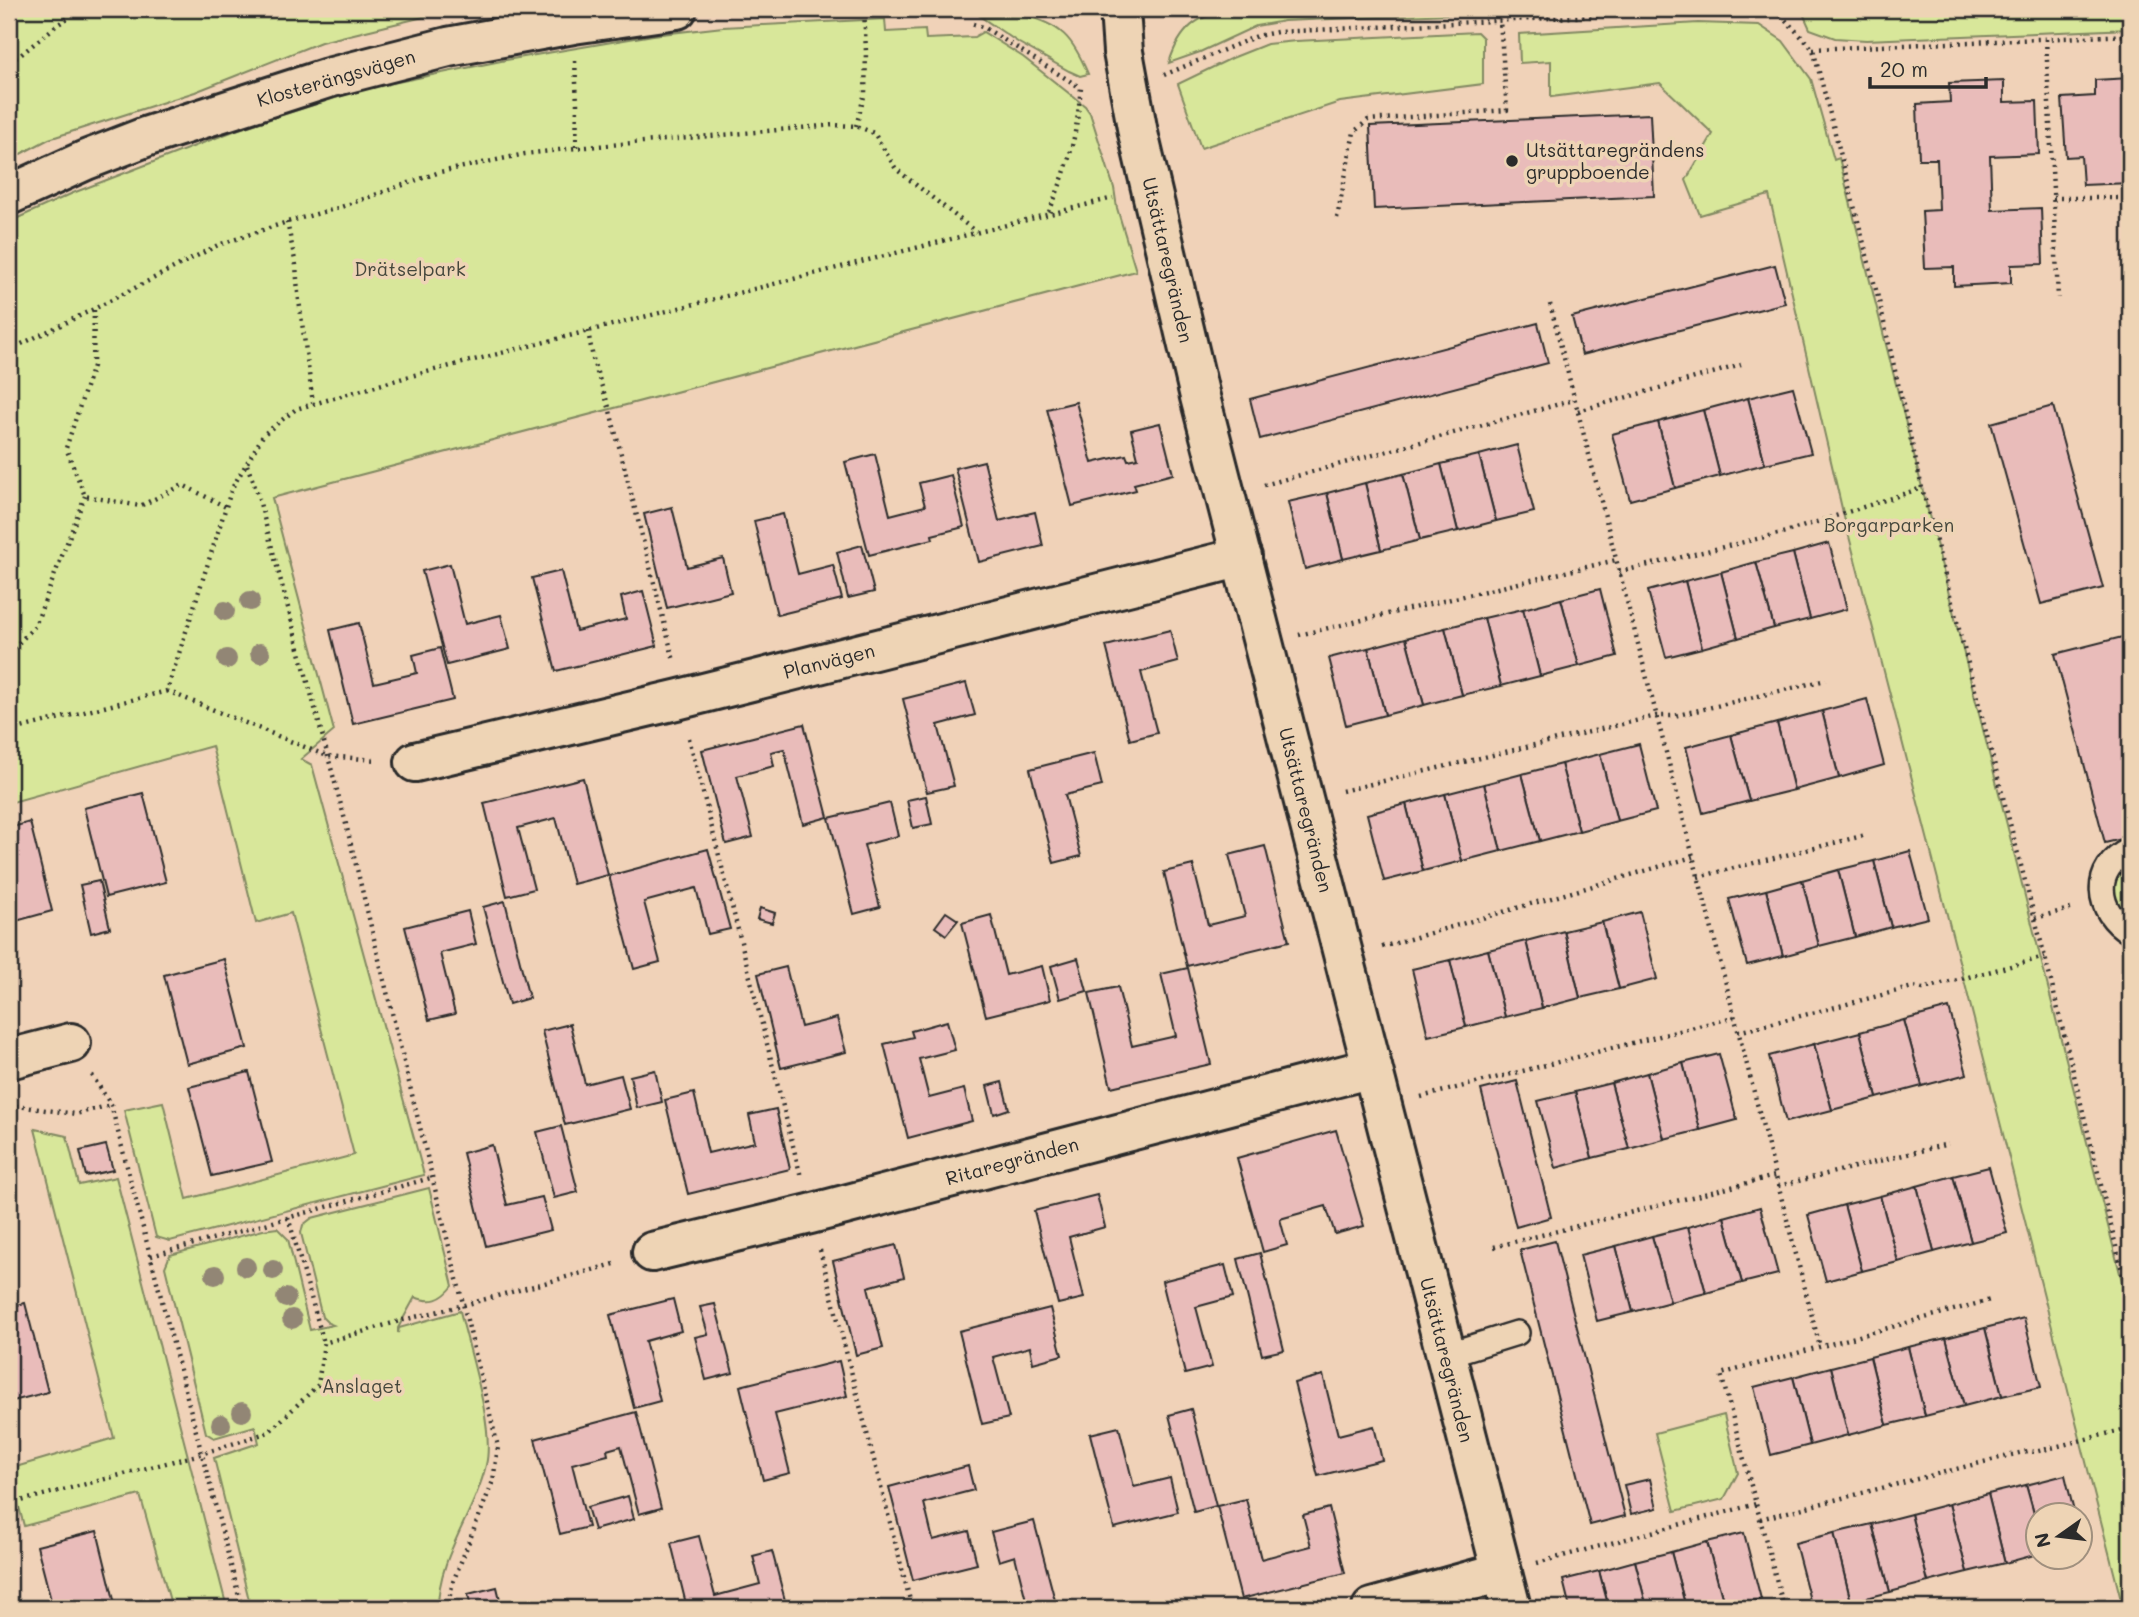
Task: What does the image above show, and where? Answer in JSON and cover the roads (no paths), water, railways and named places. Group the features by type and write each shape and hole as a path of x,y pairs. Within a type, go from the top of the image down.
{"street":[{"name":"Klosterängsvägen","path":"9,194 148,136 315,82 562,20 677,9"},
{"name":"Utsättaregränden","path":"1120,9 1127,80 1226,495 1507,1590"},
{"name":"Planvägen","path":"415,762 680,699 1242,557"},
{"path":"9,1059 71,1043"},
{"name":"Ritaregränden","path":"652,1252 810,1214 1372,1068"},
{"path":"1372,1608 1507,1590"}],"lane":[{"path":"2130,850 2115,859 2106,871 2102,886 2103,901 2108,914 2130,932"},
{"path":"1446,1354 1517,1333"}],"place":[{"name":"Utsättaregrändens gruppboende","path":"1512,161"}],"park label":[{"name":"Drätselpark","path":"410,269"},
{"name":"Borgarparken","path":"1889,525"},
{"name":"Anslaget","path":"362,1386"}]}
